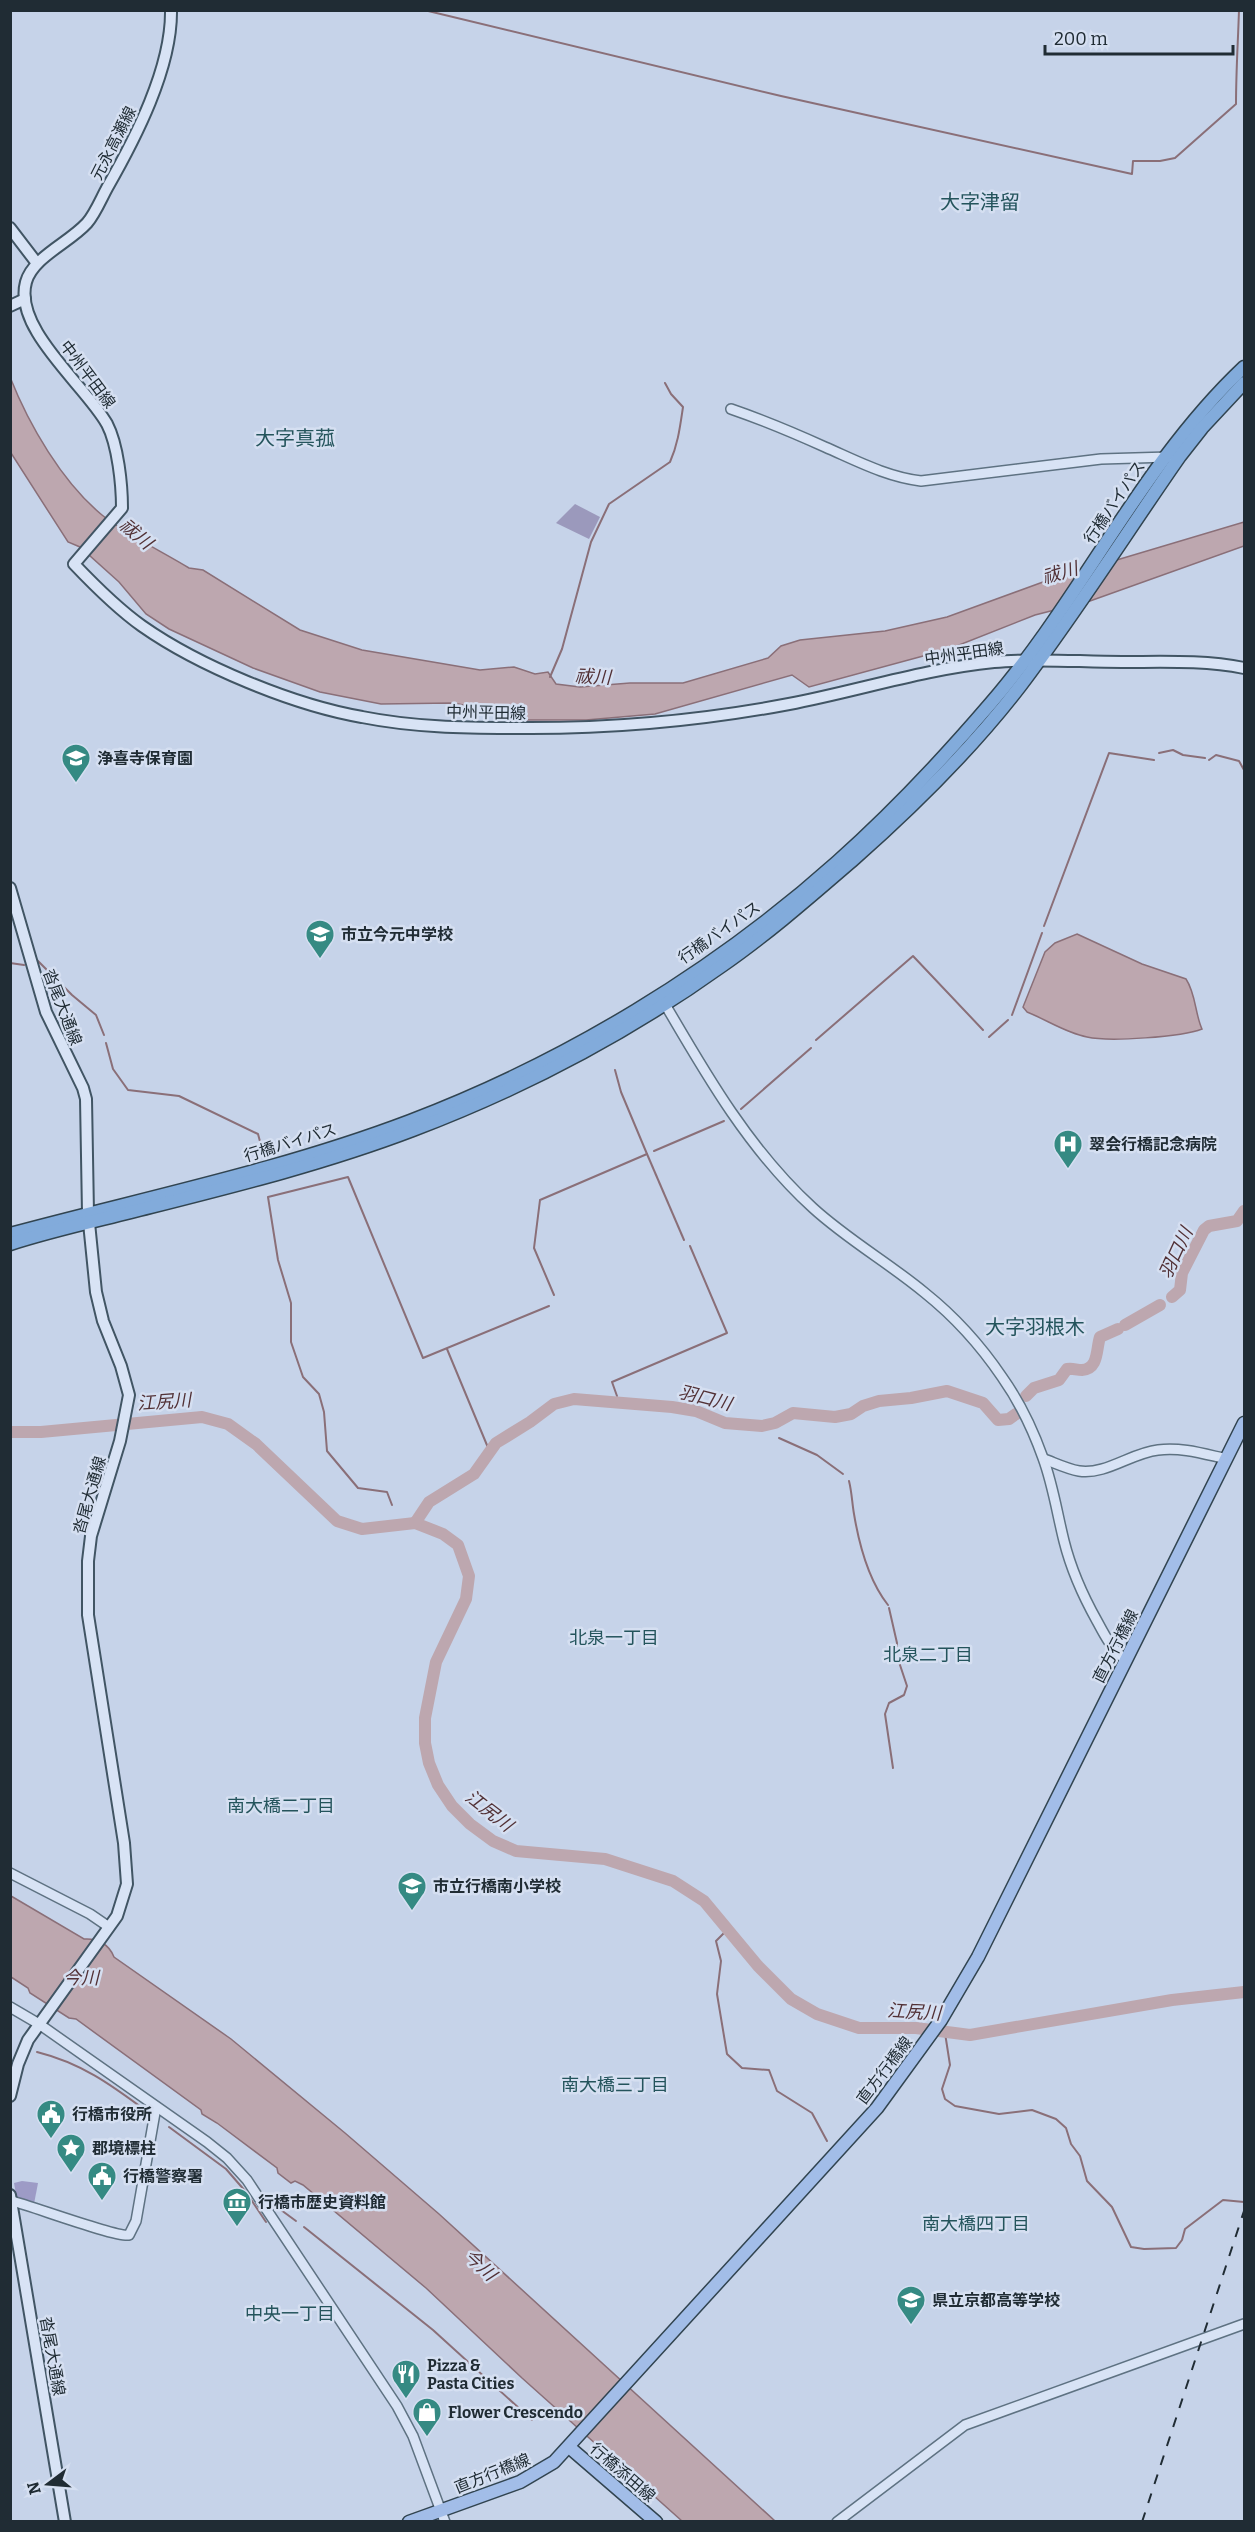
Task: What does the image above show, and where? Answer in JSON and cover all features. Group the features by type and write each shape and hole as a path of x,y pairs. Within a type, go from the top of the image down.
{"highway":[{"name":"行橋バイパス","path":"10,1244 89,1218 270,1166 412,1120 540,1062 662,999 766,921 836,863 888,814 952,748 1048,639 1127,523 1165,458 1203,409 1245,367"},
{"name":"行橋バイパス","path":"1127,523 1202,428 1245,383"},
{"name":"行橋バイパス","path":"10,1234 89,1218"}],"main road":[{"name":"元永高瀬線","path":"36,262 63,245 88,222 135,139 158,82 171,10"},
{"path":"10,228 36,262 26,283 25,299 10,306"},
{"name":"中州平田線","path":"25,299 35,328 107,424 114,443 122,508 116,518 74,564 140,625 194,657 306,703 361,717 428,726 578,729 704,717 790,704 971,664 1031,660 1201,662 1245,668"},
{"name":"沓尾大通線","path":"10,888 46,1012 83,1088 86,1099 89,1218 96,1292 103,1321 128,1387 128,1407 120,1442 91,1536 87,1586 90,1625 127,1869 127,1884 122,1905 23,2051 10,2096"},
{"name":"直方行橋線","path":"409,2522 443,2516 520,2482 554,2463 878,2108 930,2036 978,1957 1245,1423"},
{"name":"沓尾大通線","path":"11,2198 65,2522"},
{"name":"行橋添田線","path":"572,2445 656,2522"}],"street":[{"path":"730,409 771,422 880,471 902,479 921,481 1101,459 1180,456"},
{"path":"662,999 726,1104 779,1173 811,1206 839,1230 938,1304 983,1351 1002,1377 1022,1411 1044,1459 1075,1574 1109,1644 1126,1660"},
{"path":"1044,1459 1077,1471 1088,1472 1156,1450 1192,1451 1227,1459"},
{"path":"10,1873 90,1914 106,1930"},
{"path":"10,2007 42,2020 227,2158 262,2200 397,2406 413,2436 443,2516"},
{"path":"11,2198 117,2236 129,2235 136,2221 156,2107"},
{"path":"837,2522 965,2425 1245,2324"}],"shaded area":[{"path":"575,504 600,517 589,539 556,523"},
{"path":"22,2181 38,2183 34,2204 17,2200 14,2183"}],"water":[{"path":"10,377 48,452 87,502 121,529 189,568 203,570 300,630 362,650 480,670 514,667 535,674 548,672 556,684 580,687 630,683 683,683 768,658 781,646 800,640 885,631 947,617 1043,582 1244,522 1244,546 1090,601 1035,615 949,649 809,687 792,675 655,714 586,720 527,720 519,714 489,713 481,708 452,703 381,704 320,692 253,668 169,629 146,614 119,582 80,547 68,542 11,453"},
{"path":"1077,934 1142,964 1186,979 1192,991 1202,1029 1128,1039 1097,1038 1072,1033 1027,1012 1023,1007 1045,952 1055,943"},
{"name":"今川","path":"11,1896 84,1939 102,1943 114,1957 231,2039 439,2214 775,2521 682,2521 522,2378 426,2288 303,2185 295,2181 291,2183 278,2173 277,2168 202,2114 201,2110 76,2019 69,2018 30,1993 28,1988 11,1977"}],"waterway":[{"path":"424,10 781,96 1132,174 1133,161 1160,161 1175,158 1236,104 1239,10"},
{"path":"550,677 562,649 591,542 609,504 670,462 673,455 683,407 665,383"},
{"path":"1159,753 1173,750 1183,755 1205,758"},
{"path":"1044,926 1109,753 1154,760"},
{"path":"1209,760 1216,755 1239,761 1244,770"},
{"path":"1012,1015 1042,933"},
{"path":"816,1040 913,956 983,1030"},
{"path":"35,958 96,1015 104,1035"},
{"path":"10,963 24,965"},
{"path":"989,1037 1008,1020"},
{"path":"106,1043 113,1069 128,1090 179,1096 258,1134 262,1149"},
{"path":"741,1109 811,1048"},
{"path":"554,1295 534,1248 540,1200 647,1154 621,1092 615,1070"},
{"path":"654,1151 724,1121"},
{"path":"647,1154 684,1240"},
{"path":"392,1505 387,1492 358,1488 327,1451 324,1412 319,1394 303,1377 291,1342 291,1303 278,1260 268,1197 348,1177 423,1358 549,1306"},
{"name":"羽口川","path":"1172,1297 1180,1290 1182,1273 1204,1230 1209,1226 1237,1221 1244,1211"},
{"path":"617,1396 612,1382 727,1333 690,1246"},
{"name":"羽口川","path":"1125,1325 1160,1305"},
{"name":"羽口川","path":"1026,1396 1034,1388 1059,1380 1067,1369 1087,1369 1096,1358 1100,1337 1118,1329"},
{"path":"447,1349 489,1450"},
{"name":"羽口川","path":"415,1523 429,1502 474,1474 496,1443 554,1404 574,1399 672,1407 696,1411 725,1423 762,1426 775,1423 793,1413 835,1417 851,1414 863,1406 879,1401 947,1391 983,1403 998,1420 1009,1419 1016,1414"},
{"name":"江尻川","path":"10,1432 41,1432 202,1417 228,1424 256,1444 337,1521 362,1529 415,1523 443,1534 458,1545 469,1576 466,1599 436,1662 425,1718 425,1743 429,1763 438,1785 452,1806 470,1824 493,1841 516,1851 605,1859 673,1881 704,1901 758,1966 791,1999 817,2014 859,2028 916,2028 970,2035 1172,2000 1244,1992"},
{"path":"779,1438 817,1455 843,1474"},
{"path":"849,1481 862,1550 875,1585 888,1605"},
{"path":"889,1608 897,1643 896,1653 907,1686 904,1695 889,1703 885,1714 893,1768"},
{"path":"727,1930 716,1941 721,1961 717,1994 727,2054 742,2068 769,2070 777,2091 812,2113 827,2141"},
{"path":"945,2033 950,2065 942,2089 945,2099 955,2106 999,2114 1032,2110 1056,2119 1066,2128 1071,2144 1080,2156 1087,2181 1112,2207 1131,2247 1176,2248 1182,2240 1185,2229 1223,2200 1244,2202"},
{"path":"37,2052 81,2068 145,2110"},
{"path":"169,2127 226,2169 246,2192 266,2222"},
{"path":"281,2210 296,2221"},
{"path":"304,2227 433,2330 532,2420"}],"railway":[{"path":"1142,2522 1244,2211"}],"place":[{"name":"浄喜寺保育園","path":"76,784"},
{"name":"市立今元中学校","path":"320,960"},
{"name":"翠会行橋記念病院","path":"1068,1170"},
{"name":"市立行橋南小学校","path":"412,1912"},
{"name":"行橋市役所","path":"51,2140"},
{"name":"郡境標柱","path":"71,2174"},
{"name":"行橋警察署","path":"102,2202"},
{"name":"行橋市歴史資料館","path":"237,2228"},
{"name":"県立京都高等学校","path":"911,2326"},
{"name":"Pizza & Pasta Cities","path":"406,2400"},
{"name":"Flower Crescendo","path":"427,2438"}],"district":[{"name":"大字津留","path":"980,202"},
{"name":"大字真菰","path":"295,438"},
{"name":"大字羽根木","path":"1035,1327"},
{"name":"北泉一丁目","path":"614,1638"},
{"name":"北泉二丁目","path":"928,1655"},
{"name":"南大橋二丁目","path":"281,1806"},
{"name":"南大橋三丁目","path":"615,2085"},
{"name":"南大橋四丁目","path":"976,2224"},
{"name":"中央一丁目","path":"290,2314"}],"water label":[{"name":"祓川","path":"136,534"},
{"name":"祓川","path":"1060,573"},
{"name":"祓川","path":"593,677"}]}
